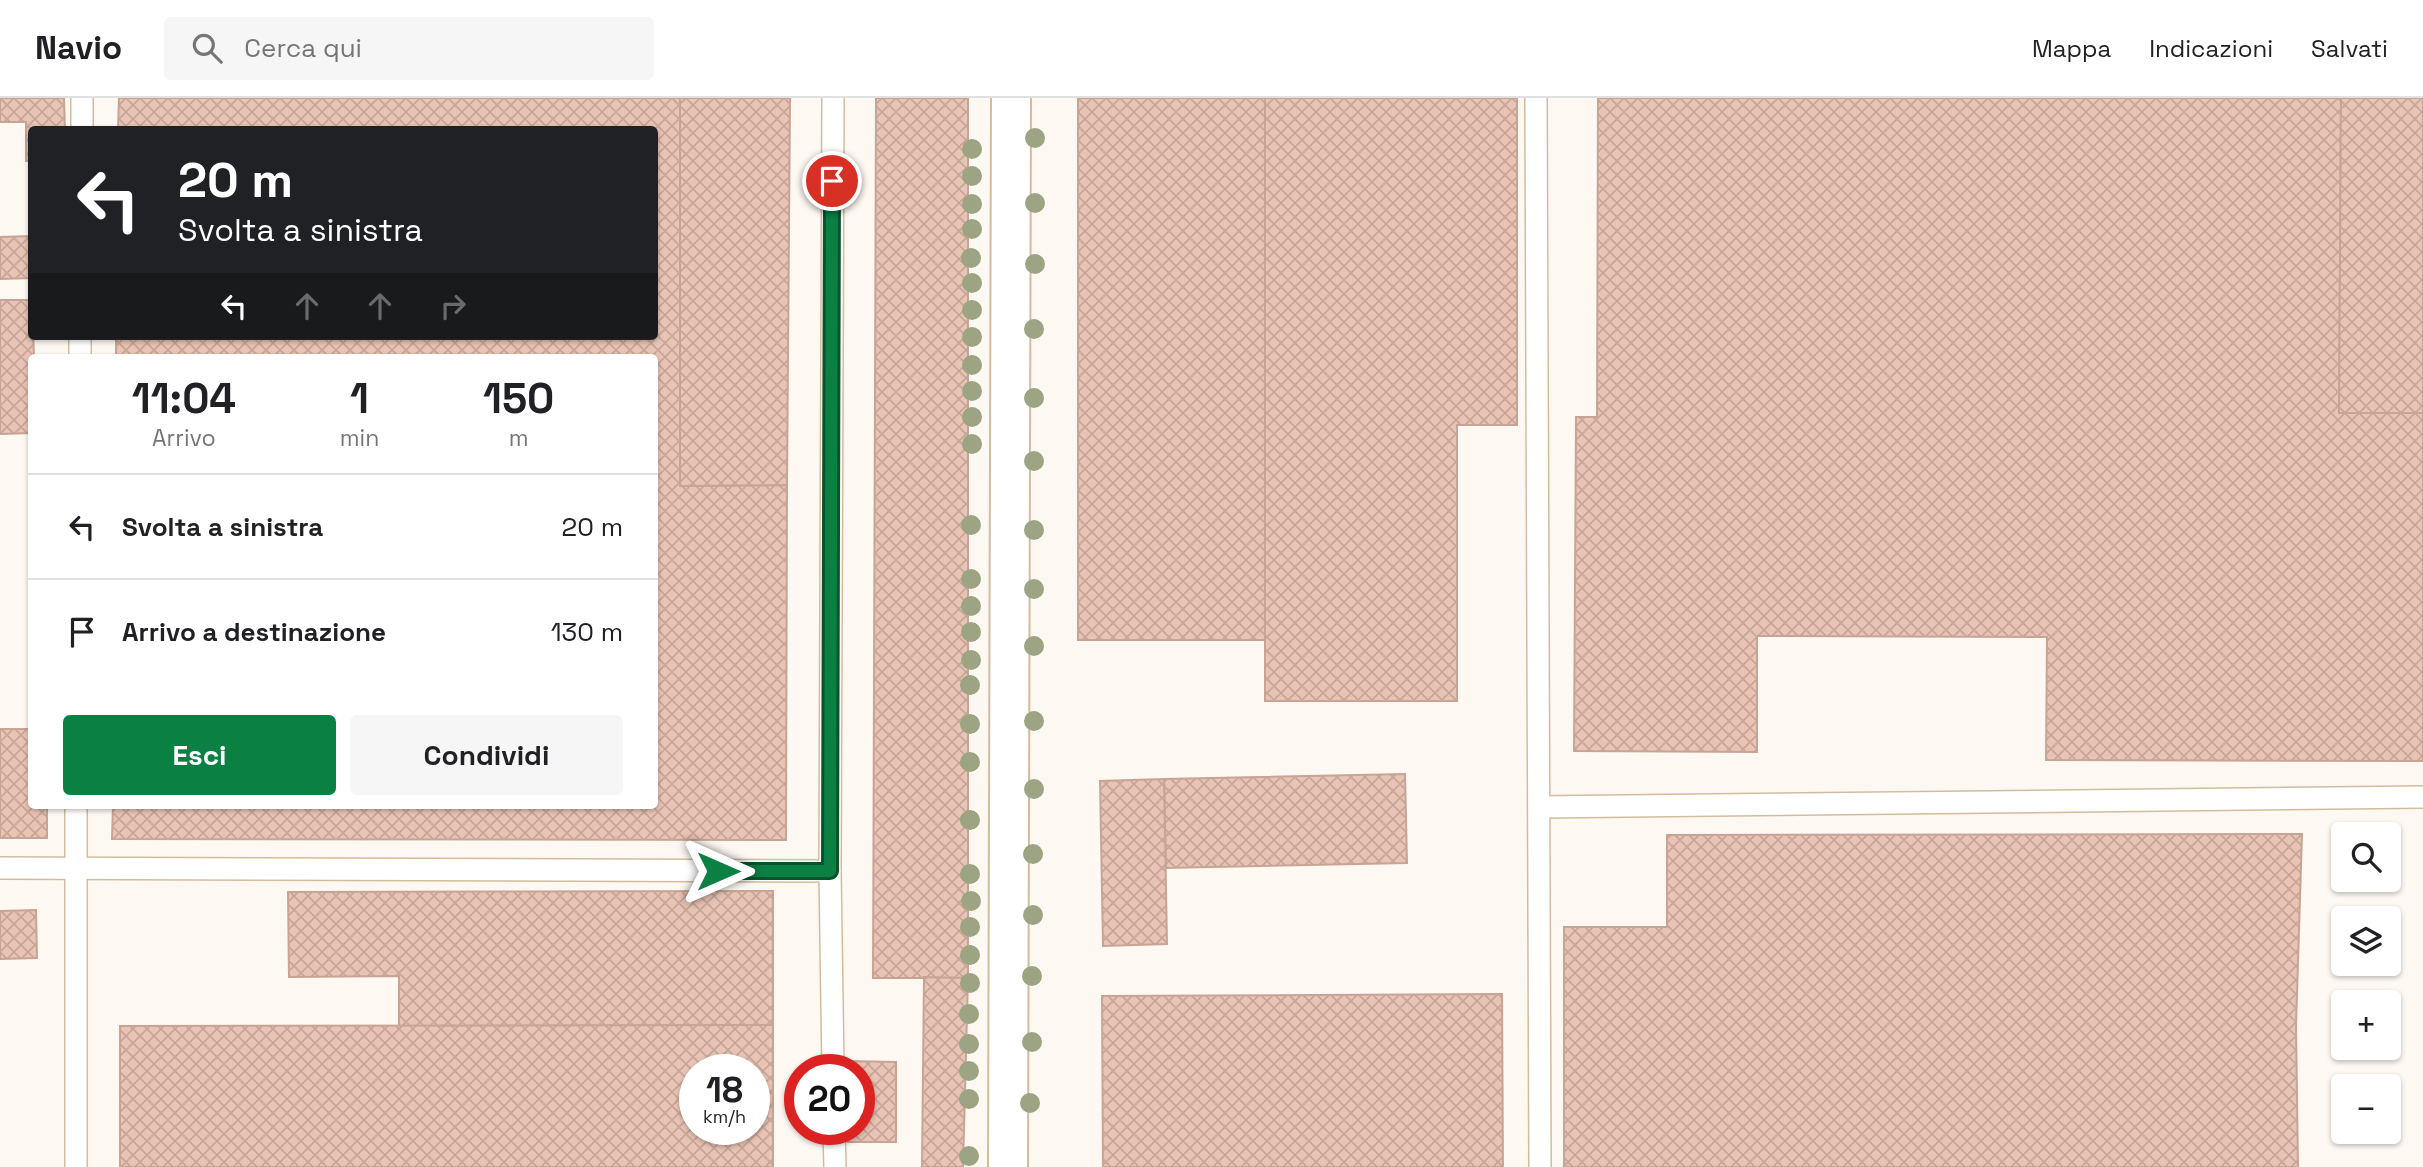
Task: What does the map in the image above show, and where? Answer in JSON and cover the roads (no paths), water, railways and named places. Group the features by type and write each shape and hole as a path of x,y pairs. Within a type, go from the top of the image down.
{"main road":[{"path":"1008,1167 1011,98"}],"lane":[{"path":"82,98 82,126"},
{"path":"832,98 830,871 833,1054"},
{"path":"1536,98 1540,1167"},
{"path":"1539,807 2423,797"},
{"path":"76,809 76,1167"},
{"path":"0,868 830,871"},
{"path":"834,1145 835,1167"}]}
